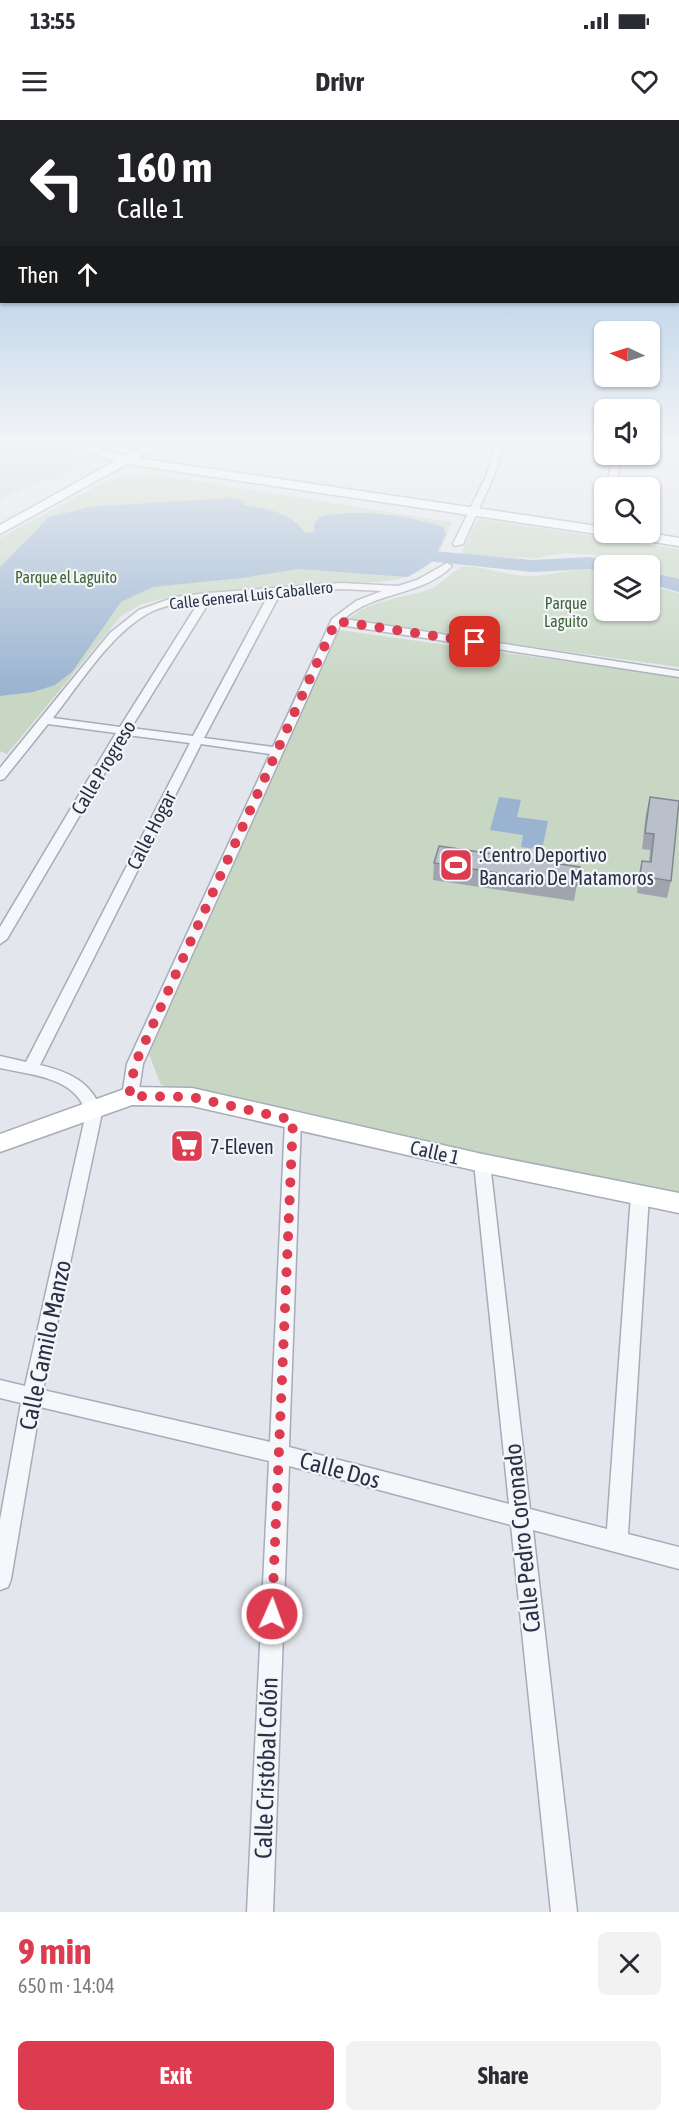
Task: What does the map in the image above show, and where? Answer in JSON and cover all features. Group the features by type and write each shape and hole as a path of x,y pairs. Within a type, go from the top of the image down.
{"street":[{"path":"458,544 468,525"},
{"path":"564,525 594,529"},
{"path":"660,539 679,542"},
{"path":"0,1143 94,1111 129,1096 135,1064 275,751 336,621 355,606 424,581 447,566"},
{"name":"Calle General Luis Caballero","path":"0,776 114,635 132,619 160,605 208,596 341,586 400,589"},
{"name":"Calle Hogar","path":"30,1069 197,740 276,591"},
{"name":"Calle Progreso","path":"0,939 124,730 208,596"},
{"path":"336,621 679,674"},
{"path":"46,720 275,751"},
{"path":"0,756 12,761"},
{"path":"0,1062 67,1078 81,1087 94,1111"},
{"name":"Calle 1","path":"129,1096 192,1097 482,1163 679,1203"},
{"name":"Calle Camilo Manzo","path":"0,1579 32,1397 90,1141 94,1111"},
{"name":"Calle Cristóbal Colón","path":"260,1912 293,1120"},
{"name":"Calle Pedro Coronado","path":"482,1163 564,1912"},
{"path":"617,1542 640,1195"},
{"name":"Calle Dos","path":"0,1389 278,1454 679,1558"}],"green space":[{"name":"Parque el Laguito","path":"25,525 450,525 442,546 431,563 403,578 389,581 174,596 142,604 121,616 7,754 0,751 0,538"},
{"path":"475,525 517,525 594,536 594,543 639,543 679,549 679,580 660,573 660,555 565,553 536,558 467,556 462,551"},
{"name":"Parque Laguito","path":"464,566 513,575 538,576 594,569 594,621 660,621 660,588 679,593 679,667 348,621 364,608 432,588"},
{"name":":Centro Deportivo Bancario De Matamoros","path":"339,630 679,677 679,1196 161,1085 149,1054"}],"water":[{"name":"Parque el Laguito","path":"42,525 298,525 305,533 314,532 314,525 435,525 443,527 446,534 433,561 408,577 298,569 242,578 153,587 121,602 72,672 55,685 33,692 0,696 0,567"},
{"path":"499,797 521,800 517,817 548,821 542,850 521,847 523,835 490,830"}],"building":[{"path":"650,797 679,801 671,881 640,876 642,861 651,862 654,834 645,833"},
{"path":"439,846 580,867 577,885 434,863"}],"waterway":[{"path":"434,557 532,566 594,564"},
{"path":"660,581 679,586"}],"place":[{"name":":Centro Deportivo Bancario De Matamoros","path":"456,865"},
{"name":"7-Eleven","path":"187,1146"}],"route":[{"path":"272,1614 293,1120 192,1097 129,1096 135,1064 275,751 336,621 475,642"}]}
